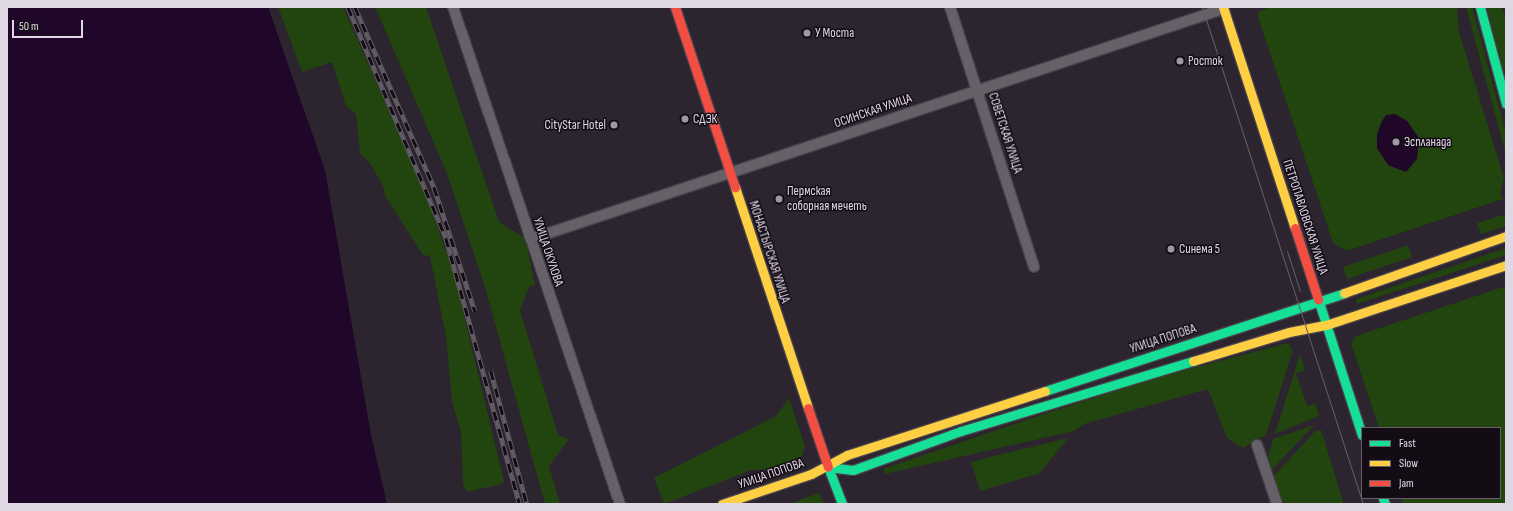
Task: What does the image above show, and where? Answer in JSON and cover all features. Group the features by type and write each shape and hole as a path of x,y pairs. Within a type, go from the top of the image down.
{"main road":[{"name":"МОНАСТЫРСКАЯ УЛИЦА","path":"675,7 828,467 842,504"},
{"path":"1480,7 1505,100"},
{"name":"ПЕТРОПАВЛОВСКАЯ УЛИЦА","path":"1223,8 1361,432"},
{"path":"1505,100 1506,80"},
{"name":"УЛИЦА ПОПОВА","path":"722,504 828,467 847,455 1283,314 1318,299 1506,236"},
{"name":"УЛИЦА ПОПОВА","path":"828,467 852,470 961,431 1289,332 1326,325 1506,265"}],"street":[{"name":"УЛИЦА ОКУЛОВА","path":"453,7 620,504"},
{"name":"СОВЕТСКАЯ УЛИЦА","path":"950,7 1034,267"},
{"name":"ОСИНСКАЯ УЛИЦА","path":"531,239 730,174 1223,8"},
{"path":"1257,445 1277,504"}],"green space":[{"path":"278,7 343,7 426,195 454,274 504,481 501,484 467,492 463,484 461,433 452,401 446,337 430,256 423,255 385,196 384,188 370,163 360,153 356,114 346,106 332,62 302,72"},
{"path":"375,7 426,7 499,222 525,238 535,285 529,287 520,310 558,435 569,439 549,466 560,504 545,504 485,287 446,171"},
{"name":"Эспланада","path":"1271,7 1457,7 1459,32 1504,178 1500,193 1503,199 1346,251 1333,243 1258,17 1258,12"},
{"path":"1466,7 1472,7 1506,133 1506,155"},
{"path":"1487,7 1501,7 1506,18 1506,68 1503,71"},
{"path":"1506,214 1506,226 1481,234 1477,223"},
{"path":"1408,245 1412,257 1347,279 1343,267"},
{"path":"1506,248 1506,255 1357,304 1356,299"},
{"path":"1506,286 1506,504 1403,504 1401,499 1501,499 1501,427 1379,427 1351,343 1356,336"},
{"path":"1288,343 1293,350 1266,435 1243,448 1227,438 1208,389 1084,424 1074,431 885,474 883,469 1158,377"},
{"path":"1300,354 1305,370 1296,373 1307,406 1316,404 1319,416 1275,434"},
{"path":"789,398 805,446 802,456 768,469 751,470 664,504 654,478 776,416"},
{"path":"1314,425 1272,470 1268,457 1273,439"},
{"path":"1321,430 1344,504 1288,504 1278,498 1272,478 1315,431"},
{"path":"1068,438 1040,473 980,491 971,462"},
{"path":"819,493 825,504 788,504"}],"shaded area":[{"path":"7,7 268,7 325,170 371,435 387,504 7,504"},
{"path":"1395,114 1407,121 1419,138 1417,159 1406,172 1388,165 1377,148 1377,134 1382,121 1386,115"}],"tram line":[{"path":"1202,7 1361,498"},
{"path":"1287,251 1300,291"},
{"path":"1361,499 1363,504"}],"railway":[{"path":"348,7 446,238 520,504"},
{"path":"355,7 434,187 475,311"},
{"path":"491,371 527,504"}],"traffic: fast":[{"path":"1480,7 1506,104"},
{"path":"1045,391 1344,293"},
{"path":"1318,299 1361,432"},
{"path":"828,467 853,470 961,431 1193,361"},
{"path":"828,467 842,504"},
{"path":"1383,499 1385,504"}],"traffic: slow":[{"path":"1223,7 1295,228"},
{"path":"735,187 808,408"},
{"path":"1344,293 1506,236"},
{"path":"1193,361 1289,332 1326,325 1506,265"},
{"path":"722,504 811,474 847,455 1045,391"}],"traffic: jam":[{"path":"675,7 735,187"},
{"path":"1295,228 1318,299"},
{"path":"808,408 828,467"}],"place":[{"name":"У Моста","path":"807,33"},
{"name":"Росток","path":"1180,61"},
{"name":"СДЭК","path":"685,119"},
{"name":"CityStar Hotel","path":"614,125"},
{"name":"Эспланада","path":"1396,142"},
{"name":"Пермская соборная мечеть","path":"779,199"},
{"name":"Синема 5","path":"1171,249"}]}
